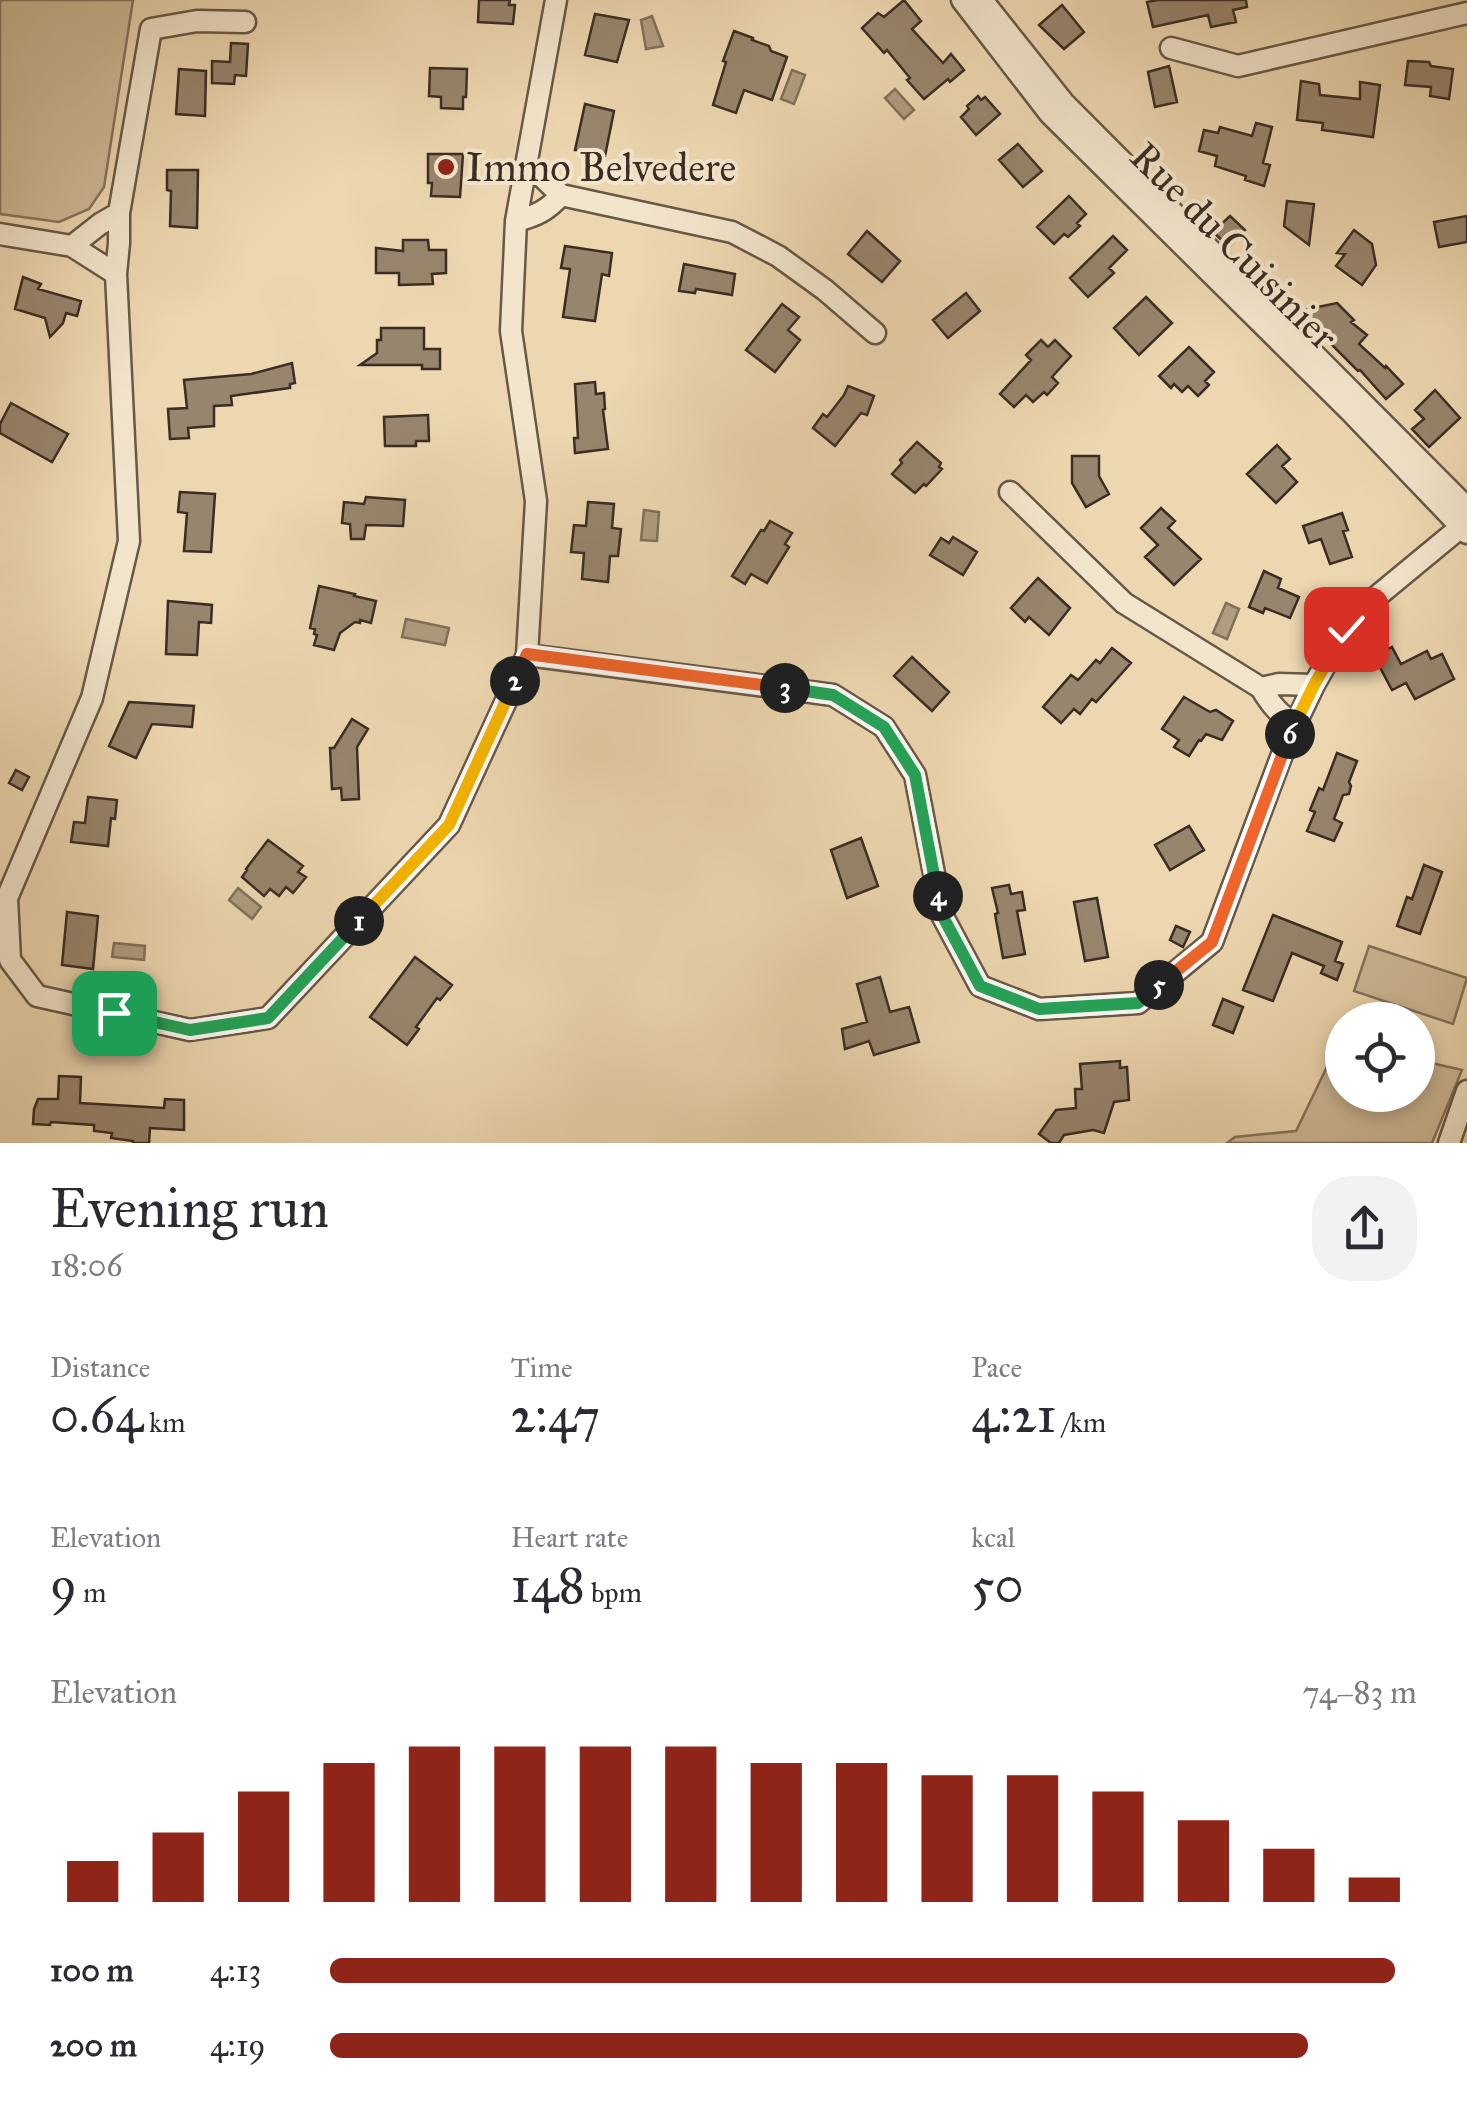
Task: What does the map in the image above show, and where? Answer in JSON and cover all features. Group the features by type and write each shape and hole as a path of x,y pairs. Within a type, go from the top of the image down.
{"street":[{"path":"245,22 197,21 151,29 119,214 116,274 129,541 92,698 7,898 10,960 37,996 190,1030 268,1018 449,825 527,654 536,501 512,331 516,221 556,0"},
{"name":"Rue du Cuisinier","path":"962,0 1050,114 1352,413 1461,512"},
{"name":"Rue du Cuisinier","path":"982,0 1064,103 1461,512"},
{"path":"1172,48 1238,66 1467,13"},
{"path":"524,167 538,173 561,194 732,232 778,256 875,333"},
{"path":"516,221 550,207 561,194"},
{"path":"72,246 119,214"},
{"path":"0,234 72,246 116,274"},
{"path":"1010,492 1124,603 1261,688 1283,717 1295,724"},
{"path":"527,654 833,695 884,727 915,775 942,915 980,986 1039,1009 1138,1003 1212,942 1295,724 1352,617 1461,512"},
{"path":"1261,688 1314,685"},
{"path":"1449,1143 1467,1091"}],"shaded area":[{"path":"0,0 133,0 104,187 89,209 59,222 0,214"},
{"path":"652,16 663,46 646,49 641,20"},
{"path":"792,70 805,75 794,104 781,99"},
{"path":"895,89 914,110 904,119 885,98"},
{"path":"644,510 659,512 657,541 641,540"},
{"path":"1226,603 1239,609 1227,639 1213,633"},
{"path":"406,619 449,628 445,645 402,637"},
{"path":"238,888 261,907 252,919 229,900"},
{"path":"114,943 145,946 144,960 112,957"},
{"path":"1369,946 1467,978 1453,1024 1435,1018 1435,1002 1387,1002 1354,991"},
{"path":"1435,1064 1462,1070 1432,1143 1227,1143 1235,1137 1296,1131 1325,1071 1325,1112 1435,1112"}],"building":[{"path":"479,0 510,0 509,5 515,5 513,24 478,22"},
{"path":"904,0 921,21 912,29 943,63 951,54 964,70 924,99 887,50 884,53 862,28 878,13 884,17"},
{"path":"1246,0 1247,7 1233,10 1236,22 1211,27 1208,15 1153,27 1147,2"},
{"path":"1062,5 1084,32 1064,49 1039,25"},
{"path":"595,14 629,20 617,62 585,55"},
{"path":"734,31 787,57 772,100 744,90 736,113 713,105"},
{"path":"231,43 248,44 246,76 235,75 234,84 212,83 212,61 230,62"},
{"path":"1408,61 1453,69 1449,99 1430,96 1431,87 1405,85"},
{"path":"1169,66 1177,102 1155,107 1148,72"},
{"path":"430,68 467,69 463,109 441,108 441,97 429,96"},
{"path":"179,69 206,71 205,116 176,114"},
{"path":"1301,81 1319,84 1320,95 1360,99 1360,82 1380,85 1373,137 1322,130 1323,123 1297,120"},
{"path":"978,96 981,100 985,97 1000,114 976,135 961,117"},
{"path":"585,104 614,111 605,156 575,150"},
{"path":"1256,123 1272,127 1263,163 1270,165 1264,186 1215,166 1217,156 1199,151 1204,130 1218,133 1220,127 1252,136"},
{"path":"1018,144 1042,171 1023,187 999,160"},
{"name":"Immo Belvedere","path":"428,154 463,154 460,197 431,196"},
{"path":"167,170 198,170 197,228 170,226"},
{"path":"1069,196 1086,214 1077,223 1080,226 1054,244 1037,227"},
{"path":"1287,201 1314,204 1309,245 1284,226"},
{"path":"1230,216 1245,230 1229,247 1213,232"},
{"path":"1467,216 1467,242 1439,247 1434,222"},
{"path":"1354,230 1372,244 1376,265 1362,285 1336,266 1345,254 1337,253"},
{"path":"867,231 900,261 882,282 848,254"},
{"path":"1113,236 1127,250 1109,268 1114,273 1088,297 1070,278"},
{"path":"403,240 428,240 429,250 446,250 446,273 432,274 433,284 399,285 399,273 376,273 376,248 403,251"},
{"path":"565,246 612,253 609,276 602,274 595,321 563,317 570,269 561,268"},
{"path":"684,264 735,274 732,295 696,289 695,293 679,291"},
{"path":"23,277 41,284 38,289 81,301 77,316 66,313 63,323 50,337 45,318 15,309"},
{"path":"966,293 980,311 948,338 933,320"},
{"path":"1146,297 1172,323 1139,355 1114,328"},
{"path":"1337,303 1367,335 1359,344 1403,384 1386,399 1298,311"},
{"path":"782,304 799,317 788,330 800,340 775,372 746,350"},
{"path":"381,328 424,328 424,349 440,349 440,369 422,369 422,365 360,365 377,353"},
{"path":"1041,340 1048,347 1055,340 1071,356 1052,377 1058,383 1047,395 1044,392 1033,402 1026,395 1014,407 1000,394 1031,360 1026,355"},
{"path":"1189,347 1214,372 1205,381 1209,385 1198,396 1188,386 1182,392 1174,384 1171,388 1159,376"},
{"path":"292,363 295,383 290,388 231,396 232,405 214,406 214,426 188,428 189,438 170,439 168,409 187,408 184,380 251,374"},
{"path":"595,382 596,394 604,393 608,449 575,453 575,384"},
{"path":"848,386 874,396 867,415 861,413 835,446 813,428 823,414 827,417"},
{"path":"1435,390 1460,418 1429,447 1412,429 1424,419 1415,410"},
{"path":"11,403 68,434 52,462 0,433 0,424"},
{"path":"428,415 429,441 416,441 416,446 385,446 384,417"},
{"path":"917,442 941,463 942,469 915,493 892,474"},
{"path":"1277,445 1290,459 1282,466 1297,482 1276,503 1247,474"},
{"path":"1072,456 1099,456 1099,476 1109,494 1086,507 1072,483"},
{"path":"180,492 215,494 211,552 184,551 187,513 178,512"},
{"path":"366,497 405,500 403,526 366,525 364,539 351,539 350,524 342,523 344,502 364,504"},
{"path":"588,502 614,504 612,528 621,529 618,556 610,556 608,582 582,579 584,553 571,552 574,525 586,526"},
{"path":"1161,508 1175,521 1168,528 1201,559 1174,585 1145,557 1158,545 1141,528"},
{"path":"1342,513 1348,530 1343,531 1352,557 1330,564 1321,539 1309,543 1303,526"},
{"path":"770,521 792,533 785,544 789,547 767,583 751,574 745,584 732,576"},
{"path":"953,537 977,552 963,575 930,555 941,538 949,543"},
{"path":"1264,571 1281,579 1278,588 1299,597 1290,618 1265,608 1263,613 1249,607"},
{"path":"1038,578 1070,608 1049,635 1029,617 1025,622 1011,608"},
{"path":"319,586 376,601 371,623 355,622 340,633 334,650 314,645 317,635 310,628"},
{"path":"168,601 212,605 211,623 199,622 197,655 166,654"},
{"path":"1392,647 1401,664 1427,651 1431,659 1442,654 1454,679 1415,699 1406,683 1392,690 1374,656"},
{"path":"1112,648 1131,663 1096,702 1092,699 1080,714 1074,709 1061,723 1043,707 1071,675 1078,680"},
{"path":"912,657 949,692 932,711 894,676"},
{"path":"1184,697 1233,721 1222,740 1206,734 1189,756 1174,747 1179,740 1162,729"},
{"path":"129,702 194,706 192,727 152,724 136,758 109,746"},
{"path":"352,719 368,729 357,747 359,799 342,800 341,788 332,789 330,748 334,748"},
{"path":"1337,753 1357,761 1349,794 1343,795 1334,819 1342,823 1334,841 1307,831 1315,812 1310,810 1319,788 1323,790"},
{"path":"16,770 29,777 22,790 9,783"},
{"path":"88,797 117,800 108,846 71,842 74,822 85,823"},
{"path":"1189,826 1204,850 1170,870 1155,845"},
{"path":"861,838 878,886 847,898 831,850"},
{"path":"268,840 303,866 298,872 306,877 293,893 286,887 279,896 270,889 264,896 242,877"},
{"path":"1424,865 1442,872 1420,934 1397,926"},
{"path":"1009,885 1011,894 1022,892 1025,910 1017,911 1025,954 1003,958 992,888"},
{"path":"1097,898 1108,957 1085,961 1074,902"},
{"path":"67,912 98,916 93,969 62,965"},
{"path":"1273,915 1342,942 1335,961 1343,964 1337,980 1321,973 1324,966 1292,953 1273,1001 1243,990"},
{"path":"1176,926 1190,932 1183,947 1170,940"},
{"path":"415,957 452,985 440,1000 437,998 407,1045 370,1017"},
{"path":"880,977 890,1012 909,1007 919,1042 874,1055 869,1041 845,1049 842,1029 867,1022 857,984"},
{"path":"1223,999 1243,1007 1233,1033 1213,1025"},
{"path":"1120,1061 1120,1068 1127,1067 1129,1100 1114,1102 1104,1133 1093,1130 1064,1135 1059,1143 1051,1143 1039,1134 1056,1110 1076,1108 1075,1089 1082,1089 1080,1064"},
{"path":"59,1076 81,1077 80,1103 164,1108 165,1099 184,1100 184,1130 150,1128 149,1143 133,1143 111,1138 112,1133 94,1131 94,1125 33,1124 38,1099 58,1099"}],"place":[{"name":"Immo Belvedere","path":"446,167"}],"route":[{"path":"114,1013 190,1030 268,1018 449,825 527,654 833,695 884,727 915,775 942,915 980,986 1039,1009 1138,1003 1212,942 1286,744 1346,629"}]}
